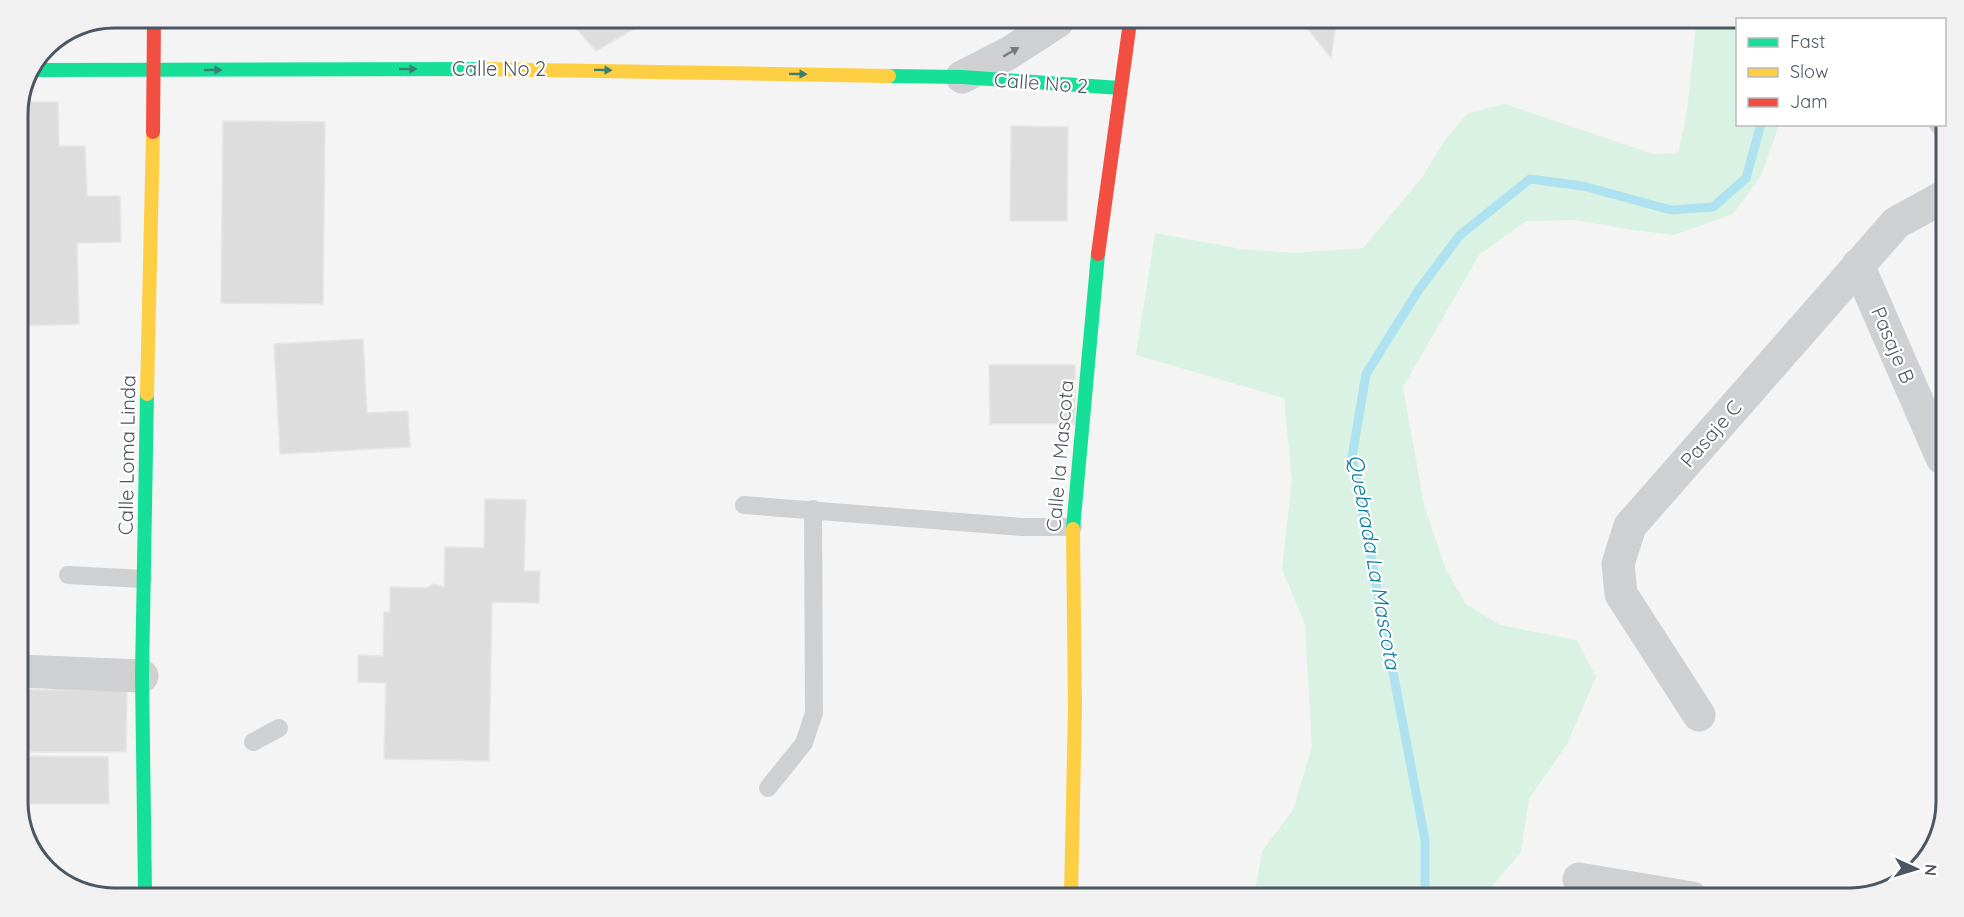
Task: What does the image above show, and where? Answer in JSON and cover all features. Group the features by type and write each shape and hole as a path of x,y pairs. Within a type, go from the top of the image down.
{"street":[{"name":"Calle Loma Linda","path":"145,888 143,579 154,28"},
{"name":"Calle No 2","path":"962,77 1009,53 1048,28"},
{"name":"Calle la Mascota","path":"1071,888 1075,708 1072,527 1097,258 1129,28"},
{"name":"Calle No 2","path":"41,70 525,69 962,77 1120,88"},
{"name":"Pasaje C","path":"1699,715 1621,594 1618,564 1630,526 1896,223 1935,201"},
{"name":"Pasaje B","path":"1858,265 1935,443"},
{"path":"29,671 142,676"},
{"path":"1579,879 1633,888"}],"lane":[{"path":"744,505 1023,527 1072,527"},
{"path":"768,788 804,743 814,713 813,509"},
{"path":"68,575 143,579"},
{"path":"254,742 279,728"}],"green space":[{"path":"1696,28 1736,28 1736,126 1779,126 1761,176 1733,214 1674,235 1576,220 1526,221 1479,255 1403,387 1424,505 1446,570 1466,604 1500,625 1577,640 1596,677 1567,744 1529,799 1521,852 1491,888 1255,888 1262,851 1293,810 1312,747 1305,624 1282,569 1292,480 1284,398 1136,355 1155,233 1241,249 1293,253 1363,248 1421,179 1445,140 1468,113 1505,104 1653,154 1678,153 1687,112"}],"building":[{"path":"576,28 635,28 596,51"},
{"path":"1307,28 1335,28 1331,58"},
{"path":"30,102 58,102 59,146 85,146 87,196 120,196 121,242 77,243 79,324 29,326"},
{"path":"223,121 325,122 323,304 221,303"},
{"path":"1011,126 1068,127 1067,221 1010,221"},
{"path":"363,339 367,413 408,411 410,447 280,454 274,344"},
{"path":"989,365 1075,365 1075,424 990,424"},
{"path":"485,499 526,500 524,571 540,571 539,603 492,602 489,761 384,759 386,683 358,682 358,655 383,656 384,612 390,612 390,587 426,588 434,584 444,587 445,547 484,548"},
{"path":"127,689 126,752 29,752 29,690"},
{"path":"29,756 108,757 109,804 29,804"}],"waterway":[{"name":"Quebrada La Mascota","path":"1425,888 1425,840 1352,457 1366,374 1418,291 1460,235 1530,179 1583,186 1671,210 1713,207 1746,178 1760,126"}],"traffic: fast":[{"path":"41,70 483,69"},
{"path":"889,76 962,77 1120,88"},
{"path":"1073,529 1098,254"},
{"path":"145,888 142,676 147,394"}],"traffic: slow":[{"path":"483,69 889,76"},
{"path":"147,394 153,132"},
{"path":"1071,888 1075,708 1073,529"}],"traffic: jam":[{"path":"153,132 154,28"},
{"path":"1098,254 1129,28"}]}
